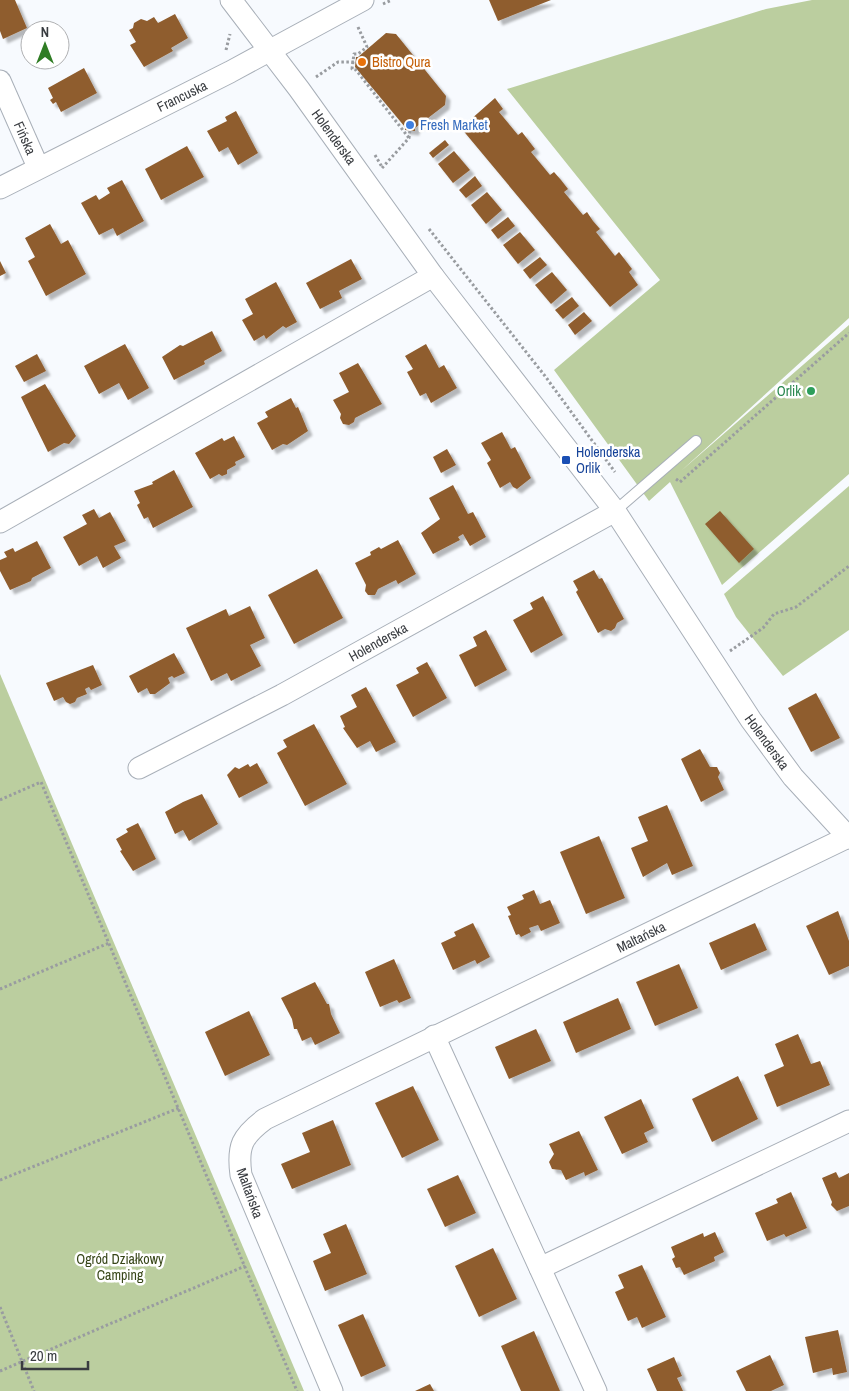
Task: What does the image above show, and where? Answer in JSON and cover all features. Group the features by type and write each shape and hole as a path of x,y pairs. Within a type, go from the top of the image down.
{"street":[{"name":"Holenderska","path":"231,0 299,88 434,276 567,446 615,511 712,663 793,777 849,838"},
{"name":"Francuska","path":"0,188 38,167 230,72 363,0"},
{"name":"Fińska","path":"0,81 38,167"},
{"path":"0,522 434,276"},
{"name":"Holenderska","path":"139,768 282,695 615,511"},
{"name":"Maltańska","path":"332,1391 241,1175 239,1157 242,1143 250,1130 265,1119 434,1036 849,838"},
{"path":"434,1036 596,1391"},
{"path":"540,1268 849,1121"}],"lane":[{"path":"615,511 696,441"}],"path":[{"path":"356,23 367,47 358,54 354,54 352,69 356,70 409,138"},
{"path":"299,88 338,62 354,61"},
{"path":"366,180 382,168 409,138 410,130"},
{"path":"427,227 545,376 617,476"},
{"path":"666,467 680,482 849,334"},
{"path":"712,663 763,628 774,614 796,607 849,566"},
{"path":"0,800 41,782 297,1391"},
{"path":"0,989 109,943"},
{"path":"0,1180 179,1108"},
{"path":"0,1371 245,1266"},
{"path":"0,1307 34,1391"}],"green space":[{"path":"812,0 849,0 849,318 681,471 849,325 849,474 722,585 670,482 649,501 554,370 660,280 507,89 766,9"},
{"path":"849,486 849,630 783,676 736,617 724,594"},
{"name":"Ogród Działkowy Camping","path":"0,674 304,1391 0,1391"}],"building":[{"path":"0,0 15,0 24,20 20,20 20,31 3,39 0,31"},
{"path":"489,0 551,0 498,21"},
{"path":"175,14 188,38 171,48 173,51 144,67 130,45 136,42 129,30 133,28 134,23 141,19 147,21 154,17 158,23"},
{"path":"386,33 396,34 446,96 445,105 415,128 415,131 405,130 405,127 355,67 356,57"},
{"path":"84,68 97,93 61,112 56,102 53,104 50,100 53,98 48,88"},
{"path":"495,98 503,109 499,112 518,135 522,132 535,149 531,152 550,175 554,172 561,180 568,189 564,192 583,215 587,212 600,229 596,232 615,256 619,252 632,269 629,272 638,285 610,307 461,128"},
{"path":"236,111 258,153 238,165 228,147 219,152 207,131 227,121 225,117"},
{"path":"445,140 449,145 433,158 429,153"},
{"path":"187,146 204,177 161,200 145,169"},
{"path":"454,151 470,170 453,183 438,164"},
{"path":"475,176 482,186 466,198 459,190"},
{"path":"122,180 144,221 117,236 113,228 99,235 81,203 96,195 99,200 110,193 107,188"},
{"path":"487,192 502,210 486,224 471,205"},
{"path":"508,217 515,226 498,239 491,230"},
{"path":"50,224 61,244 68,240 86,274 46,296 28,261 35,257 25,238"},
{"path":"520,232 535,250 518,264 503,245"},
{"path":"540,257 547,265 530,279 523,270"},
{"path":"351,259 362,279 339,291 342,298 320,309 306,283"},
{"path":"0,261 6,273 0,276"},
{"path":"552,272 567,290 551,304 535,285"},
{"path":"276,282 297,322 286,328 283,326 266,339 264,335 254,341 242,320 253,314 245,299"},
{"path":"572,297 579,306 563,319 555,310"},
{"path":"584,312 592,321 575,335 568,325"},
{"path":"212,331 222,351 204,361 205,364 174,380 162,357 180,345 183,346"},
{"path":"125,344 149,388 128,400 119,383 99,394 84,366"},
{"path":"426,344 439,368 444,365 457,388 431,403 426,393 420,396 407,372 413,369 405,356"},
{"path":"37,354 46,371 24,382 15,366"},
{"path":"358,363 382,404 355,418 354,422 349,425 343,424 340,418 341,414 333,400 349,392 339,373"},
{"path":"45,384 76,436 69,444 64,443 48,452 21,397"},
{"path":"291,398 296,408 298,407 308,431 287,445 283,444 272,450 257,423 268,417 265,412"},
{"path":"502,432 511,449 515,447 531,478 517,489 510,482 500,488 487,463 491,460 481,443"},
{"path":"234,436 245,457 235,462 236,465 227,470 227,474 222,476 219,474 210,479 195,453 222,438 224,441"},
{"path":"447,449 456,465 441,473 433,457"},
{"path":"174,470 193,507 153,528 148,517 144,519 137,505 140,503 134,491 153,484 152,482"},
{"path":"453,485 468,514 473,512 486,537 470,546 463,534 458,537 460,540 433,554 421,533 440,519 429,498"},
{"path":"94,509 99,518 110,512 126,541 114,546 121,558 103,568 97,556 79,566 63,537 87,524 82,515"},
{"path":"720,511 754,549 739,563 705,524"},
{"path":"398,540 416,574 398,584 396,580 378,589 375,595 368,595 365,591 366,585 355,563 371,555 370,552 379,547 381,549"},
{"path":"37,541 51,568 32,578 31,581 10,590 0,571 0,560 7,557 4,552 13,548 15,552"},
{"path":"317,569 343,618 294,644 268,595"},
{"path":"594,570 599,579 602,578 624,619 617,623 611,631 605,629 598,633 576,592 578,590 573,581"},
{"path":"543,596 563,635 531,653 513,620 533,609 530,603"},
{"path":"250,606 265,638 250,645 261,666 231,681 227,673 211,681 186,628 226,609 229,616"},
{"path":"486,630 507,670 475,687 459,655 477,646 473,637"},
{"path":"174,653 185,673 174,678 172,676 168,678 170,683 155,694 150,694 147,688 138,693 129,676"},
{"path":"427,662 447,698 413,717 396,685 419,673 416,668"},
{"path":"93,665 102,685 91,690 89,687 85,689 87,694 77,698 75,702 70,704 63,697 54,701 46,683"},
{"path":"366,687 396,742 376,752 370,741 357,748 343,728 345,727 340,716 357,707 351,695"},
{"path":"816,693 840,738 811,752 788,708"},
{"path":"314,724 347,784 305,806 277,753 287,747 283,740"},
{"path":"700,749 710,767 717,767 720,773 718,777 724,790 701,802 681,759"},
{"path":"257,763 268,783 239,798 227,775 235,767 239,769 248,764 250,767"},
{"path":"202,794 218,824 189,841 183,830 175,834 165,812"},
{"path":"667,805 693,866 672,875 667,863 643,877 631,848 648,841 638,817"},
{"path":"138,823 156,859 133,871 120,851 122,850 116,839 128,832 126,829"},
{"path":"599,836 625,898 586,914 560,852"},
{"path":"534,890 540,904 550,900 560,923 541,931 538,925 529,928 531,932 521,937 519,934 516,935 508,916 511,915 507,907 524,899 522,895"},
{"path":"838,911 849,941 849,966 829,975 806,926"},
{"path":"473,923 490,957 477,964 475,960 453,970 441,943 456,936 454,932"},
{"path":"755,923 767,950 721,970 709,943"},
{"path":"394,959 411,998 399,1003 397,1000 380,1007 365,972"},
{"path":"679,964 698,1008 655,1026 636,982"},
{"path":"315,982 327,1004 329,1004 331,1014 340,1033 315,1045 311,1037 302,1041 297,1029 294,1029 292,1019 281,998"},
{"path":"618,998 631,1029 576,1053 563,1022"},
{"path":"249,1011 270,1055 225,1076 205,1032"},
{"path":"536,1029 551,1061 509,1079 495,1047"},
{"path":"798,1034 811,1064 820,1061 830,1085 777,1107 764,1075 784,1066 775,1044"},
{"path":"738,1076 758,1119 712,1142 692,1099"},
{"path":"413,1086 439,1140 402,1158 375,1103"},
{"path":"641,1099 654,1128 644,1133 648,1142 622,1154 604,1117"},
{"path":"333,1120 351,1165 292,1189 281,1164 310,1152 302,1133"},
{"path":"579,1131 598,1170 585,1176 584,1172 566,1180 561,1170 552,1169 549,1162 554,1154 549,1144"},
{"path":"836,1172 839,1178 849,1173 849,1206 837,1211 831,1205 832,1202 822,1178"},
{"path":"458,1175 476,1213 445,1227 427,1189"},
{"path":"791,1192 807,1228 786,1237 784,1234 767,1241 755,1213 778,1203 776,1199"},
{"path":"346,1224 367,1274 325,1291 313,1261 331,1253 323,1234"},
{"path":"715,1232 724,1252 714,1257 715,1261 684,1275 680,1267 676,1268 672,1259 675,1257 671,1247 703,1233 704,1237"},
{"path":"493,1248 517,1299 479,1317 455,1266"},
{"path":"642,1265 666,1317 642,1328 637,1317 628,1321 615,1292 624,1288 618,1275"},
{"path":"363,1314 386,1366 361,1377 338,1325"},
{"path":"838,1330 847,1372 833,1375 832,1368 813,1373 805,1337"},
{"path":"534,1331 560,1391 521,1391 501,1346"},
{"path":"770,1355 784,1385 771,1391 746,1391 736,1371"},
{"path":"674,1357 682,1376 677,1378 683,1391 657,1391 647,1369"},
{"path":"430,1384 434,1391 415,1391"}],"place":[{"name":"Bistro Qura","path":"362,62"},
{"name":"Fresh Market","path":"410,125"},
{"name":"Orlik","path":"811,391"},
{"name":"Holenderska Orlik","path":"566,460"}]}
